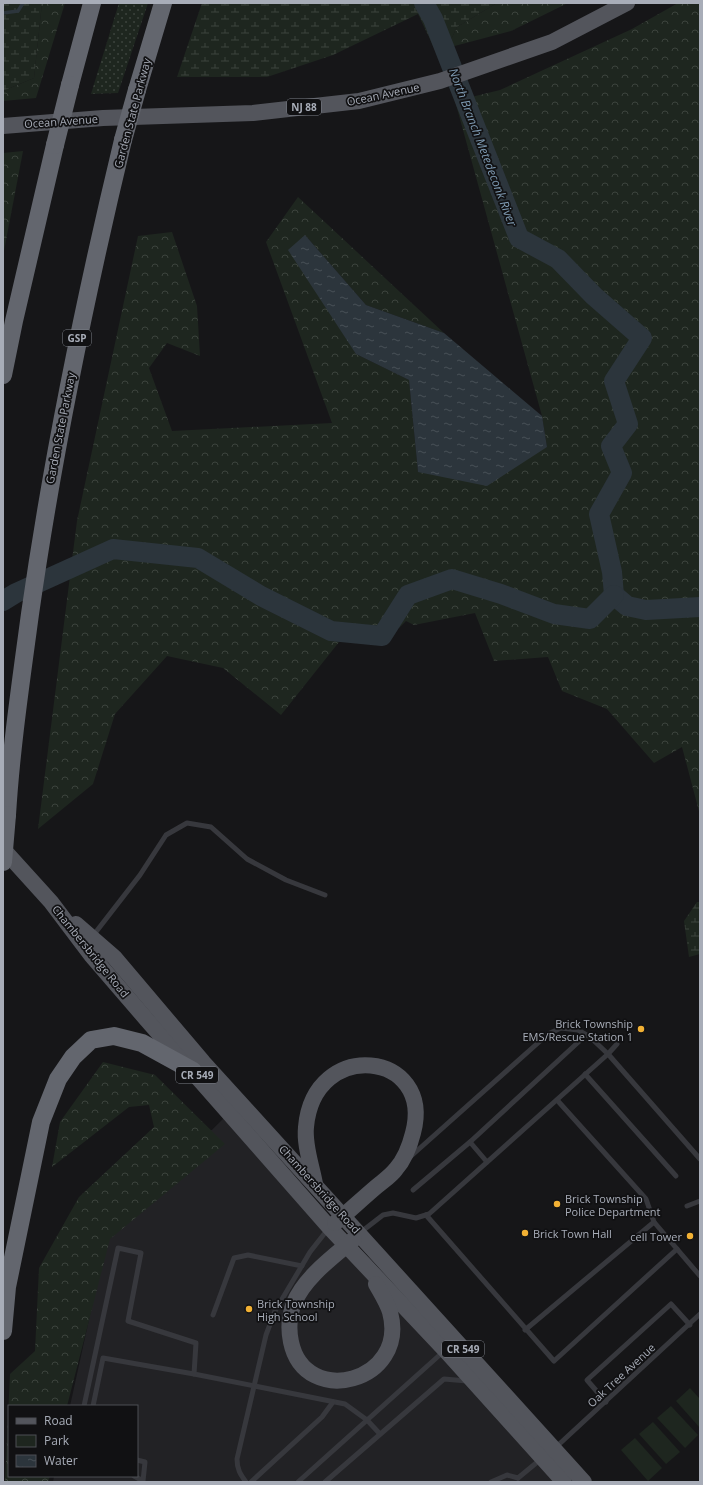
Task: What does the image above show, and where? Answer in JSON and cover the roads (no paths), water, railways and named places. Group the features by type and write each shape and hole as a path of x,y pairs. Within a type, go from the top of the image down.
{"highway":[{"path":"3,375 55,145 92,3"},
{"name":"Garden State Parkway","path":"3,862 10,770 41,538 75,348 92,267 123,140 163,3"},
{"path":"3,1331 7,1287 41,1122 58,1079 73,1057 91,1040 114,1036 142,1043 193,1071"}],"main road":[{"name":"Ocean Avenue","path":"3,126 166,115 253,113 359,101 440,81 552,42 627,3"},
{"name":"Chambersbridge Road","path":"3,849 51,902 91,955 329,1227 475,1382 548,1454 584,1482"},
{"name":"Chambersbridge Road","path":"51,902 114,957 203,1062 360,1233 548,1454 564,1482"},
{"path":"315,1184 306,1143 306,1129 312,1101 326,1080 351,1067 364,1066 381,1067 399,1076 413,1094 416,1120 410,1144 397,1169 329,1227"},
{"path":"360,1233 347,1245 305,1273 294,1302 288,1330 292,1348 306,1369 316,1376 332,1380 358,1378 370,1372 379,1364 390,1343 392,1333 389,1310 369,1268"}],"lane":[{"path":"92,938 140,874 166,834 187,823 211,827 247,859 286,880 325,895"},
{"path":"397,1169 548,1034 561,1028 578,1030 608,1054 700,1159"},
{"path":"413,1190 470,1142 586,1035"},
{"path":"360,1233 383,1215 392,1213 416,1218 426,1215 557,1100 617,1044"},
{"path":"586,1074 676,1176"},
{"path":"557,1100 646,1198 654,1222 700,1276"},
{"path":"470,1142 487,1162"},
{"path":"687,1206 700,1201"},
{"path":"426,1215 525,1330 554,1361 677,1249"},
{"path":"525,1330 654,1222"},
{"path":"246,1482 239,1473 237,1459 266,1335 275,1311 305,1273 310,1252 329,1227"},
{"path":"84,1405 118,1248 141,1253 128,1321 196,1343 194,1374"},
{"path":"213,1315 234,1258 248,1255 305,1273"},
{"path":"275,1311 305,1273"},
{"path":"606,1402 587,1380 671,1304 690,1324"},
{"name":"Oak Tree Avenue","path":"519,1480 606,1402 700,1314"},
{"path":"298,1482 446,1350"},
{"path":"93,1405 103,1358 194,1374 345,1404 367,1420 380,1434"},
{"path":"325,1482 444,1379 475,1382"},
{"path":"251,1482 322,1418 334,1402"},
{"path":"136,1477 143,1481 145,1462 138,1460"},
{"path":"491,1482 507,1475 519,1480"}],"water":[{"path":"305,235 366,305 444,333 542,416 547,447 487,486 418,472 409,380 356,354 288,250"}],"waterway":[{"path":"3,13 18,11 23,3"},
{"name":"North Branch Metedeconk River","path":"424,3 433,19 519,238 558,259 594,296 642,338 614,381 628,424 611,446 622,473 599,514 612,572 614,595"},
{"path":"3,601 16,593 113,549 198,558 261,596 331,631 382,636 408,595 452,579 501,594 554,614 590,619 614,595"},
{"path":"614,595 627,606 646,610 700,607"}],"place":[{"name":"Brick Township EMS/Rescue Station 1","path":"641,1029"},
{"name":"Brick Township Police Department","path":"557,1204"},
{"name":"Brick Town Hall","path":"525,1233"},
{"name":"cell Tower","path":"690,1236"},
{"name":"Brick Township High School","path":"249,1309"}]}
